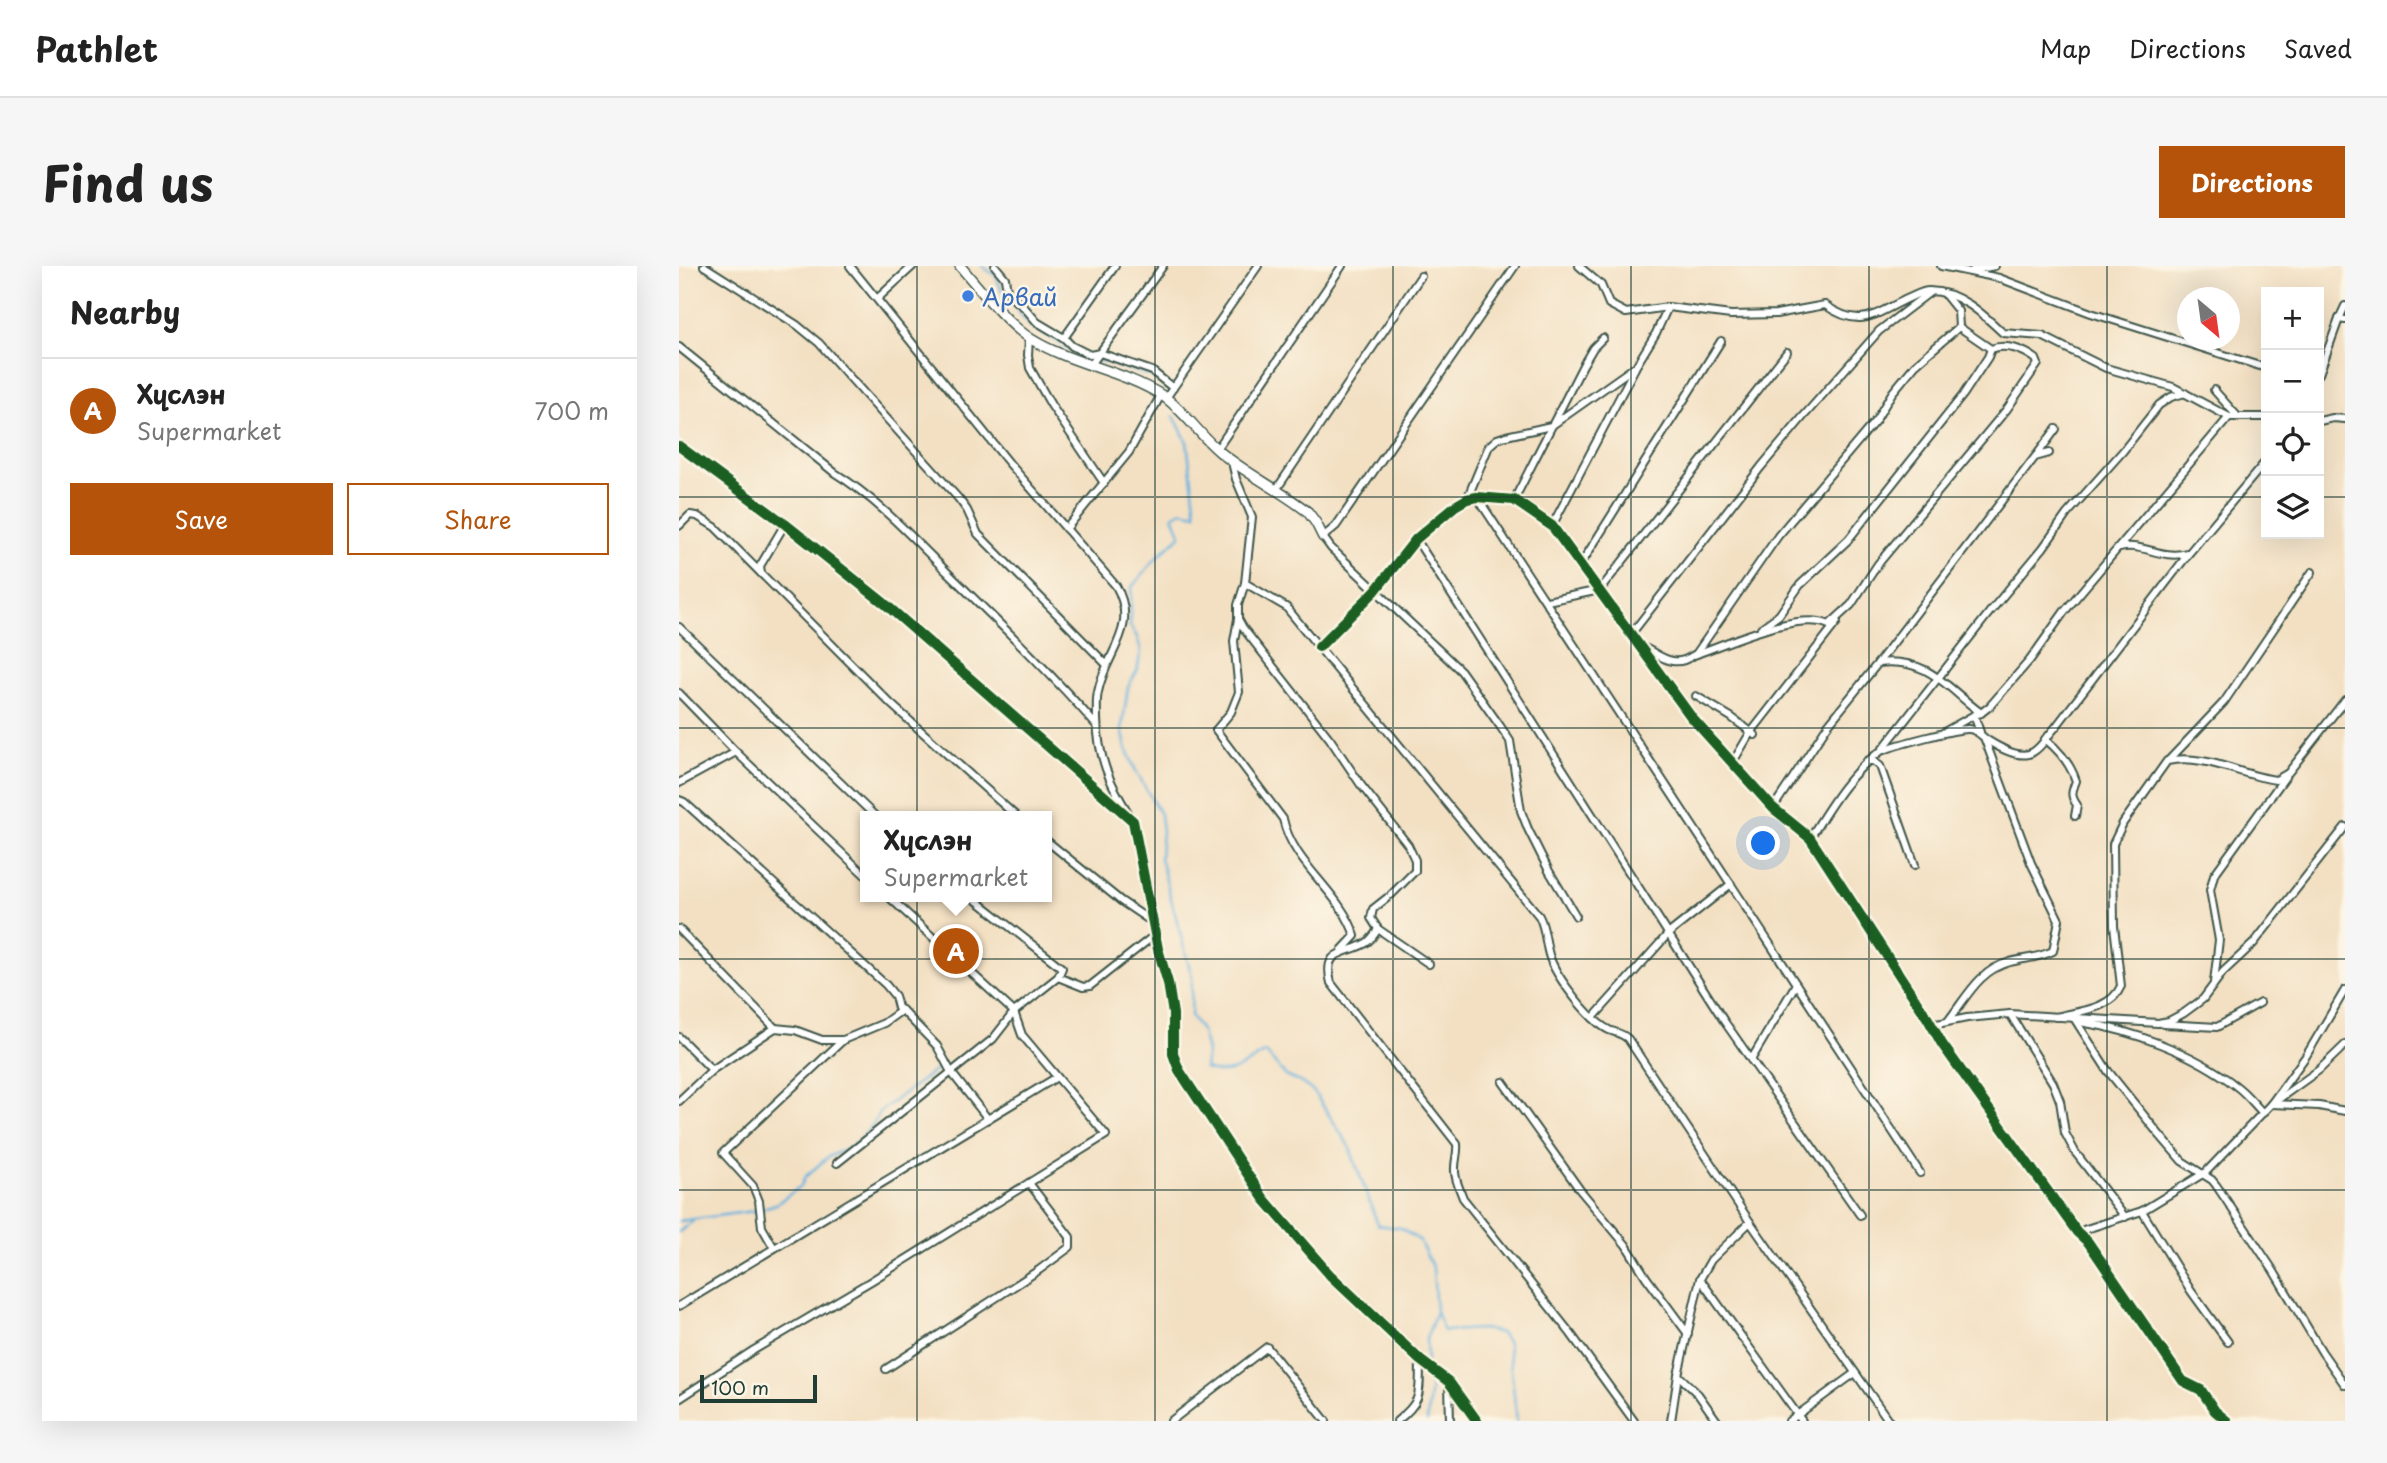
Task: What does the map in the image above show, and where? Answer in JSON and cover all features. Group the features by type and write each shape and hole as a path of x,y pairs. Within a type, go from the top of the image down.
{"street":[{"path":"704,266 797,324 818,343 958,498 978,534 1106,664"},
{"path":"850,266 1009,463 1116,586 1122,597 1123,626 1118,646 1106,664 1097,695 1099,750 1112,789 1133,821 1173,1014 1173,1054 1179,1070 1264,1199 1330,1275 1420,1360 1448,1382 1477,1421"},
{"path":"878,298 913,266"},
{"path":"960,266 1014,325 1030,338 1090,366 1132,380 1163,397 1232,462 1308,512 1331,548 1461,671 1510,741 1521,811 1549,871 1576,916"},
{"path":"995,266 1005,278 1011,297 1037,322 1090,355 1100,353 1152,371 1173,388"},
{"path":"1064,338 1115,266"},
{"path":"1090,366 1163,266"},
{"path":"1066,529 1129,452 1163,397 1173,388 1258,266"},
{"path":"1217,449 1342,266"},
{"path":"1323,537 1336,526 1515,266"},
{"path":"1579,266 1601,285 1609,304 1626,313 1668,307 1731,315 1776,314 1825,305 1838,314 1857,320 1916,294 1931,291 1944,293 1986,315 2003,332 2042,336 2106,368 2173,387 2229,417 2261,417"},
{"path":"1941,266 2006,280 2091,313 2261,366"},
{"path":"1968,272 1996,266"},
{"path":"1276,490 1421,276"},
{"path":"1632,633 1761,467 1879,331 1931,291"},
{"path":"1944,293 1958,312 1959,327"},
{"path":"2324,362 2345,306"},
{"path":"1552,526 1668,307"},
{"path":"1959,327 1991,349"},
{"path":"1694,655 1778,536 1876,420 1892,393 1915,365 1959,327"},
{"path":"1030,338 1030,368 1051,405 1104,484"},
{"path":"1514,500 1583,365 1603,338"},
{"path":"1581,564 1721,341"},
{"path":"1641,646 1671,662 1683,662 1766,626 1779,615 1800,585 1848,540 1963,395 1991,349 2001,345 2026,352 2036,359 2038,364 2007,410 1878,564 1733,762"},
{"path":"679,348 835,473 855,485 900,525 1097,726"},
{"path":"1547,601 1600,590 1787,352"},
{"path":"1467,499 1489,446 1497,439 1551,426 1636,366"},
{"path":"2214,390 2238,417"},
{"path":"1881,751 2043,548 2067,514 2123,451 2159,405 2171,397 2185,393"},
{"path":"1938,736 1973,715 1982,713 2030,660 2064,612 2229,417"},
{"path":"2324,420 2345,419"},
{"path":"1773,808 1828,724 1878,663 2056,429"},
{"path":"679,446 785,524 884,603 1133,821"},
{"path":"2035,457 2049,453"},
{"path":"1232,462 1235,479 1252,517 1245,583 1240,594 1234,641 1240,692 1231,712 1216,730 1283,819 1286,833 1349,918 1355,936 1330,961 1328,971 1331,983 1457,1144 1458,1153 1454,1168 1463,1198 1571,1334 1634,1421"},
{"path":"1810,838 1840,791 1867,761 1899,743 1912,743 1968,729 2001,747 2025,755 2037,750 2189,553 2261,467"},
{"path":"1478,497 1920,1173"},
{"path":"1319,646 1375,591 1416,540 1467,499 1478,497 1514,500 1552,526 1692,718 1773,808 1810,838 1942,1044 2077,1232 2088,1242 2183,1381 2201,1390 2215,1411 2227,1421"},
{"path":"679,526 690,515 697,516 715,527 891,704 1010,811"},
{"path":"761,573 760,566 785,524"},
{"path":"1416,540 1668,934 1751,1060 1860,1215"},
{"path":"2119,548 2129,545 2176,556 2189,553"},
{"path":"2056,1017 2101,1006 2117,995 2121,986 2114,926 2113,844 2123,823 2167,761 2224,702 2312,572"},
{"path":"1245,583 1286,607 1539,916 1549,957 1556,971 1593,1018 1628,1039 1750,1222 1889,1421"},
{"path":"1750,634 1796,623 1821,621 1829,625 1842,615"},
{"path":"1238,619 1408,845 1415,860 1415,870 1373,909 1371,918 1378,929 1429,964"},
{"path":"679,627 870,811"},
{"path":"1878,663 1898,660 1927,670 1982,713"},
{"path":"679,693 736,752 860,870"},
{"path":"1696,696 1753,734"},
{"path":"2214,982 2219,940 2210,884 2214,875 2345,700"},
{"path":"2339,708 2345,716"},
{"path":"1948,1023 1984,974 1993,967 2041,957 2053,951 2060,920 2031,863 1973,715"},
{"path":"2045,739 2058,749 2073,771 2076,781 2072,792 2072,799 2077,805 2075,816"},
{"path":"679,783 736,752"},
{"path":"2167,761 2188,758 2276,780 2288,773"},
{"path":"1867,761 1873,761 1880,766 1915,865"},
{"path":"679,800 886,985 895,996 898,1008 937,1046 951,1072 988,1119"},
{"path":"2158,1023 2184,1013 2203,999 2214,982 2254,943 2345,827"},
{"path":"1052,845 1121,901 1155,924"},
{"path":"1593,1018 1668,934 1731,884"},
{"path":"679,1399 754,1350 1106,1135 1022,1035 1014,1012 894,902"},
{"path":"837,1163 993,1039 1014,1012 1058,976 1062,968 978,902"},
{"path":"679,929 775,1028"},
{"path":"1341,951 1366,943 1378,929"},
{"path":"1058,976 1083,987 1090,986 1156,934"},
{"path":"1751,1060 1796,984"},
{"path":"2077,1232 2142,1211 2203,1174 2271,1104 2306,1056 2345,990"},
{"path":"2075,1020 2217,1027 2260,1003"},
{"path":"775,1248 762,1227 759,1201 753,1186 723,1153 843,1040 884,1023 902,1010"},
{"path":"2010,1014 2053,1083 2060,1101 2065,1133 2075,1152 2125,1217"},
{"path":"1928,1019 1937,1024 2010,1014 2056,1017 2148,1038 2207,1067 2237,1086 2263,1113"},
{"path":"2075,1020 2108,1071 2158,1133 2182,1161 2216,1185 2345,1385"},
{"path":"679,1101 712,1070 775,1028 795,1030 823,1040 843,1040"},
{"path":"679,1037 712,1070"},
{"path":"2271,1104 2319,1070 2345,1045"},
{"path":"679,1307 1057,1077"},
{"path":"1503,1082 1580,1190 1626,1245 1688,1334"},
{"path":"2271,1104 2319,1106 2345,1111"},
{"path":"886,1369 1039,1270 1069,1247 1070,1237 1029,1183"},
{"path":"2142,1211 2191,1292 2228,1342"},
{"path":"1671,1421 1678,1376 1700,1279 1711,1260 1750,1222"},
{"path":"1700,1279 1799,1418"},
{"path":"1171,1421 1267,1347 1326,1421"},
{"path":"1397,1421 1416,1404 1419,1396 1420,1360"},
{"path":"1789,1421 1799,1418 1855,1373"},
{"path":"1678,1376 1698,1394 1717,1421"},
{"path":"1448,1382 1450,1421"}],"waterway":[{"path":"982,266 996,276 1003,293 1031,327 1076,354 1151,376 1168,389"},
{"path":"1174,416 1187,442 1196,514 1182,511 1173,516 1181,535 1157,557 1132,587 1130,626 1141,651 1137,671 1128,687 1122,728 1126,748 1135,769 1160,814 1160,858 1192,977 1191,1016 1202,1032 1207,1051 1205,1069 1230,1071 1244,1066 1265,1052 1286,1076 1314,1092 1349,1146 1378,1225 1400,1228 1419,1240 1433,1268 1436,1312 1444,1331 1483,1329 1501,1333 1508,1343 1517,1421"},
{"path":"679,1221 754,1211 776,1204 801,1186 805,1177 828,1157 860,1140 879,1112 940,1067"},
{"path":"679,1232 693,1221"},
{"path":"1427,1362 1426,1339 1436,1312"},
{"path":"1427,1369 1431,1386 1427,1421"}],"cycle path":[{"path":"679,446 785,524 884,603 1133,821 1158,949 1168,983 1173,1014 1173,1054 1179,1070 1264,1199 1330,1275 1420,1360 1449,1382 1477,1421"},
{"path":"1319,647 1375,591 1416,539 1467,499 1477,497 1514,500 1552,526 1692,718 1773,808 1810,838 1942,1044 2077,1232 2088,1242 2183,1381 2201,1390 2215,1411 2227,1421"}],"place":[{"name":"Арвай","path":"968,296"},
{"name":"Хүслэн","path":"956,951"}]}
